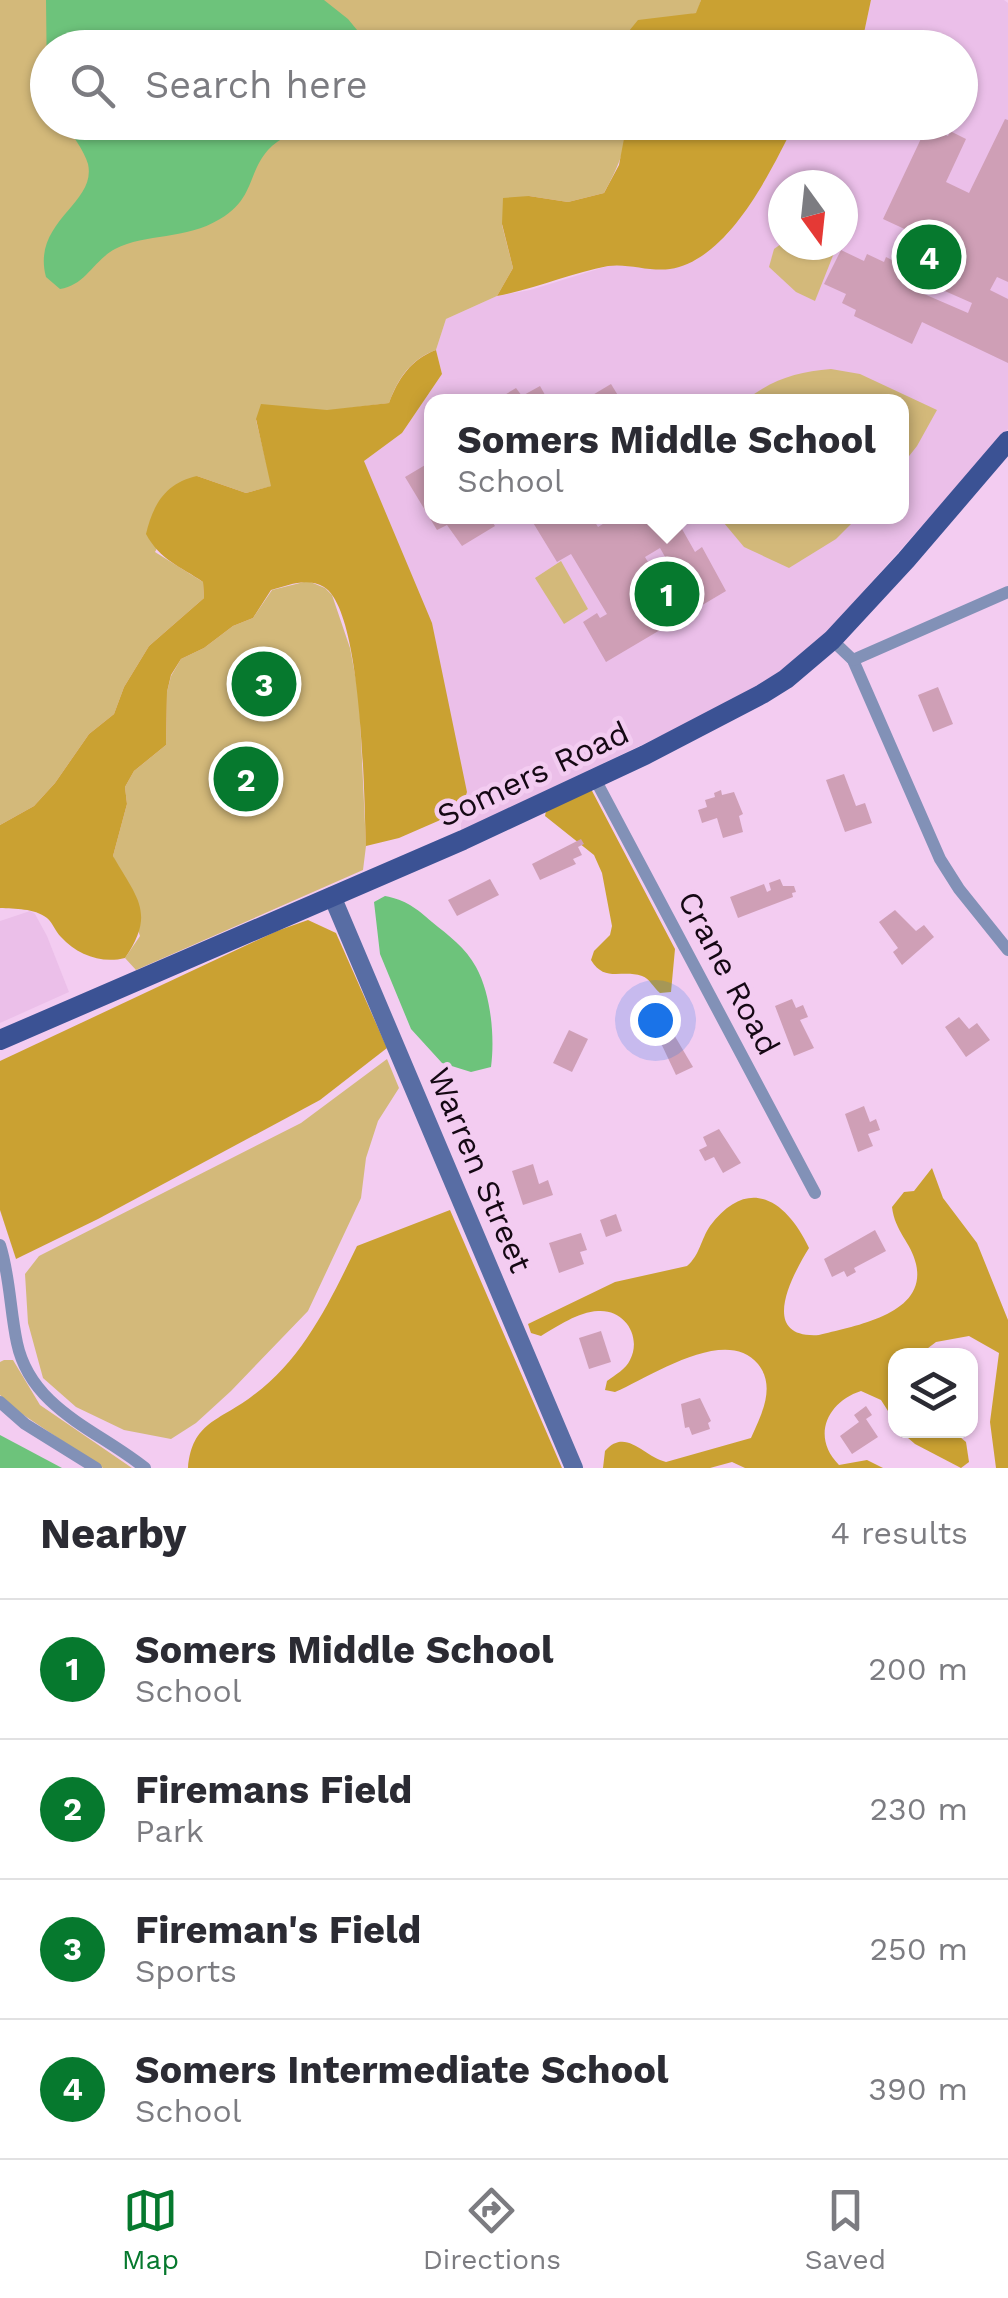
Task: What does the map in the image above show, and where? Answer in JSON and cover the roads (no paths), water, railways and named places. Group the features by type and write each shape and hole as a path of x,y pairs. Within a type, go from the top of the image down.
{"main road":[{"name":"Somers Road","path":"0,1040 594,779 762,694 832,640 1008,441"}],"street":[{"path":"854,660 1008,592"},
{"path":"832,640 854,660 940,859 1008,950"},
{"name":"Crane Road","path":"594,779 815,1193"},
{"name":"Warren Street","path":"332,896 574,1468"},
{"path":"0,1245 17,1345 30,1379 51,1404 146,1468"},
{"path":"0,1402 25,1424 96,1468"}],"place":[{"name":"Somers Intermediate School","path":"929,257"},
{"name":"Somers Middle School","path":"667,594"},
{"name":"Fireman's Field","path":"264,684"},
{"name":"Firemans Field","path":"246,779"}]}
